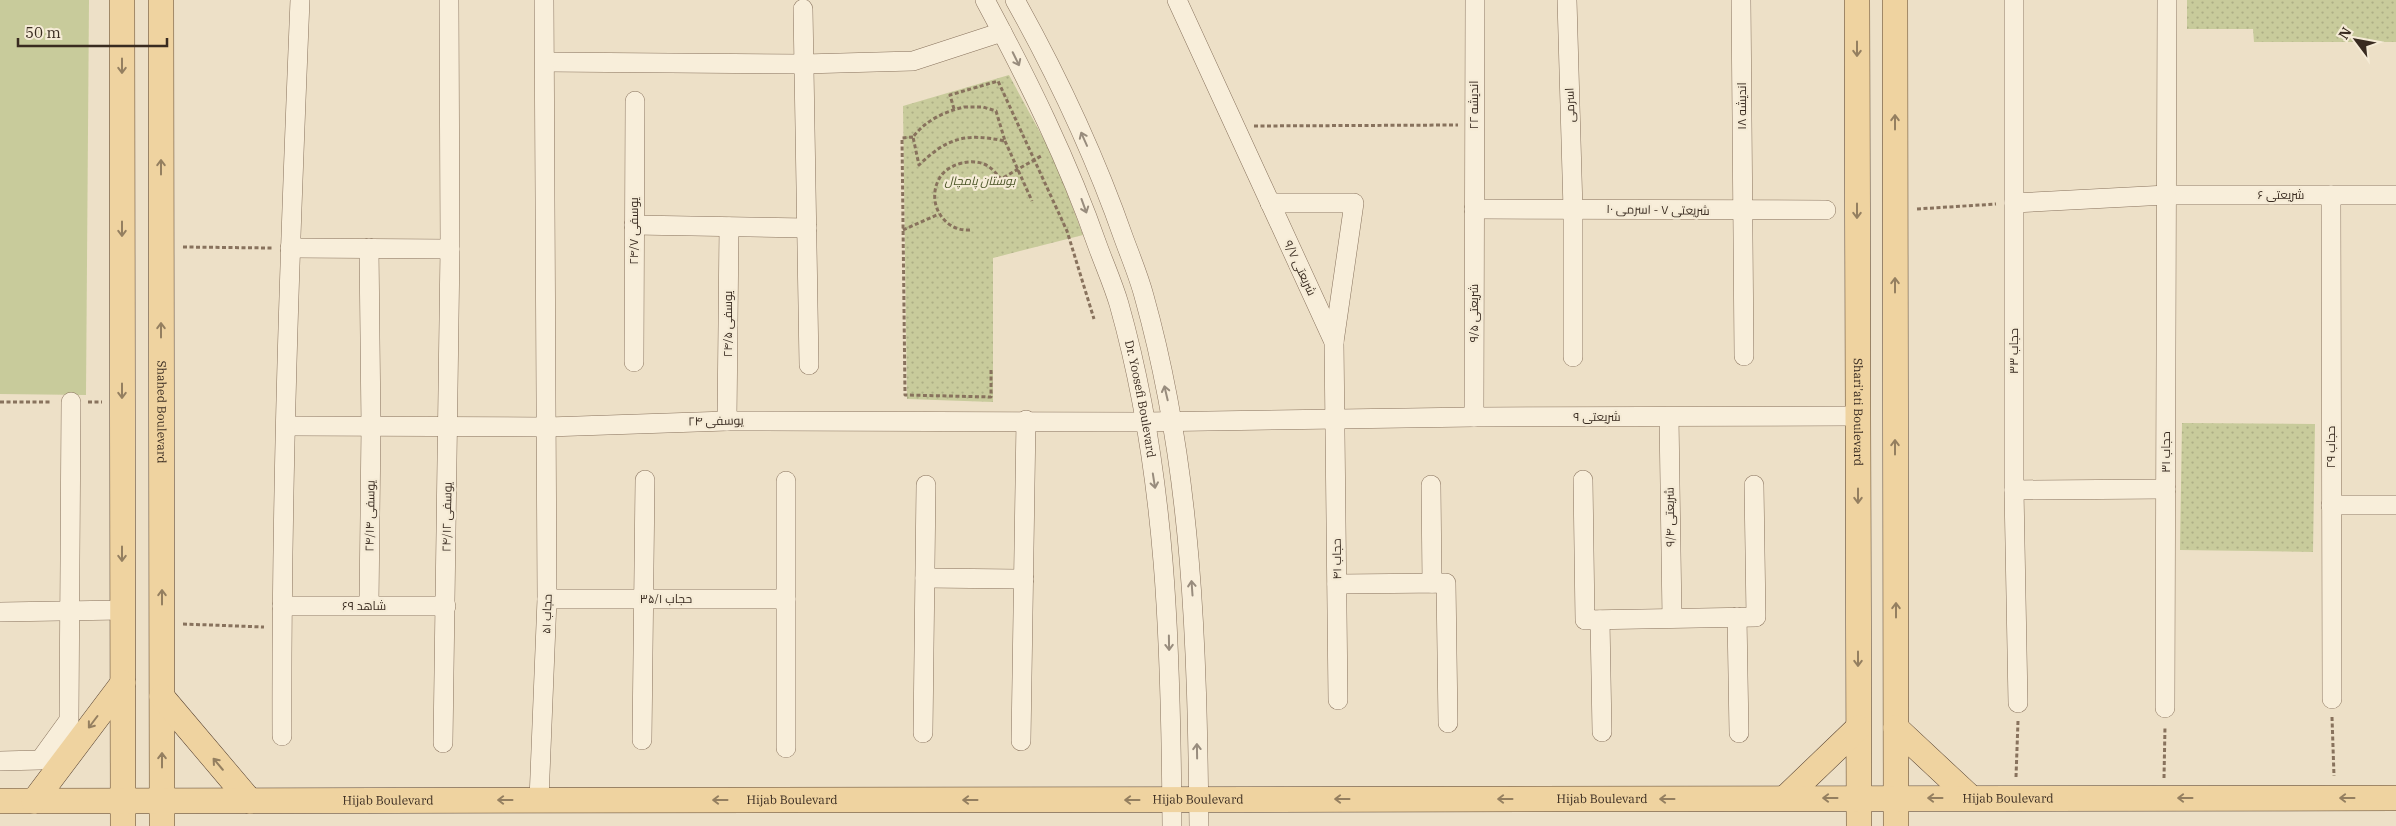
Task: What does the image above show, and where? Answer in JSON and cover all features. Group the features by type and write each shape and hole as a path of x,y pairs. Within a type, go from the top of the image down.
{"main road":[{"path":"122,0 123,826"},
{"name":"Shahed Boulevard","path":"161,0 162,826"},
{"name":"Shari'ati Boulevard","path":"1857,0 1858,826"},
{"path":"1895,0 1896,826"},
{"path":"34,801 123,684"},
{"path":"162,697 250,801"},
{"path":"1785,798 1858,728"},
{"path":"1896,728 1971,798"},
{"name":"Hijab Boulevard","path":"0,801 2396,798"}],"street":[{"path":"282,736 282,606 290,248 300,0"},
{"name":"یوسفی ۲۴/۱۲","path":"444,743 450,249 449,0"},
{"name":"حجاب ۵۱","path":"539,800 547,599 548,427 544,0"},
{"name":"Dr. Yoosefi Boulevard","path":"985,0 1078,188 1118,303 1146,422 1162,530 1168,632 1172,826"},
{"name":"شریعتی ۹/۷","path":"1177,0 1233,126 1334,342 1336,418"},
{"name":"اندیشه ۲۲","path":"1474,209 1475,0"},
{"name":"اسرمی","path":"1567,0 1573,210 1573,357"},
{"name":"اندیشه ۱۸","path":"1741,0 1744,356"},
{"name":"حجاب ۳۳","path":"2014,0 2014,490 2018,703"},
{"name":"حجاب ۳۱","path":"2165,708 2167,0"},
{"name":"Dr. Yoosefi Boulevard","path":"1020,1 1102,178 1144,295 1172,420 1188,526 1195,631 1198,826"},
{"path":"803,9 809,365"},
{"path":"545,62 804,64 913,60 1002,32"},
{"name":"یوسفی ۲۴/۷","path":"634,362 635,101"},
{"name":"شریعتی ۶","path":"2014,203 2167,195 2396,196"},
{"name":"حجاب ۲۹","path":"2331,195 2330,505 2332,699"},
{"path":"1270,203 1354,203 1334,342"},
{"name":"شریعتی ۷ - اسرمی ۱۰","path":"1474,209 1826,210"},
{"name":"شریعتی ۹/۵","path":"1474,209 1474,417"},
{"path":"634,225 807,228"},
{"name":"یوسفی ۲۴/۵","path":"727,420 728,227"},
{"path":"290,248 450,249"},
{"name":"یوسفی ۲۴/۱۴","path":"369,248 371,426 369,606"},
{"path":"0,761 40,760 69,720 68,611 71,402"},
{"name":"شریعتی ۹/۴","path":"1669,416 1672,618"},
{"name":"شریعتی ۹","path":"1172,420 1858,416"},
{"name":"حجاب ۴۱","path":"1336,418 1338,700"},
{"name":"یوسفی ۲۴","path":"287,426 448,428 548,427 727,420 1146,422 1172,420"},
{"path":"1021,741 1026,420"},
{"path":"642,740 645,480"},
{"path":"1584,480 1585,620 1756,617 1754,485"},
{"path":"786,481 786,748"},
{"path":"923,733 926,485"},
{"path":"1431,485 1448,723"},
{"path":"2014,490 2166,489"},
{"path":"2330,505 2396,505"},
{"path":"925,578 1024,579"},
{"path":"1337,584 1439,583"},
{"name":"حجاب ۳۵/۱","path":"547,599 786,598"},
{"name":"شاهد ۶۹","path":"282,606 446,606"},
{"path":"0,612 122,610"},
{"path":"1737,617 1739,733"},
{"path":"1600,620 1602,732"}],"path":[{"path":"954,109 950,95 998,81 1067,230 1094,319"},
{"path":"991,370 991,397 905,395 902,138 913,137 931,119 954,109 982,107 996,111 1032,202"},
{"path":"1233,126 1474,125"},
{"path":"913,137 919,166 938,148 959,138 972,136 1006,140"},
{"path":"970,230 962,231 953,228 939,214 935,202 936,191 939,179 947,170 969,162 982,163 992,168 1001,179 1058,146"},
{"path":"1895,210 2014,203"},
{"path":"903,230 939,214"},
{"path":"161,247 290,248"},
{"path":"104,393 104,402"},
{"path":"162,623 282,627"},
{"path":"2332,699 2334,798"},
{"path":"2015,798 2018,703"},
{"path":"2164,798 2165,708"}],"green space":[{"path":"0,0 89,0 86,395 0,394"},
{"path":"2187,0 2396,0 2396,42 2254,42 2253,29 2187,29"},
{"name":"بوستان پامچال","path":"1009,75 1054,158 1083,235 993,258 993,402 907,399 903,106"},
{"path":"2182,423 2315,424 2313,552 2180,550"}]}
